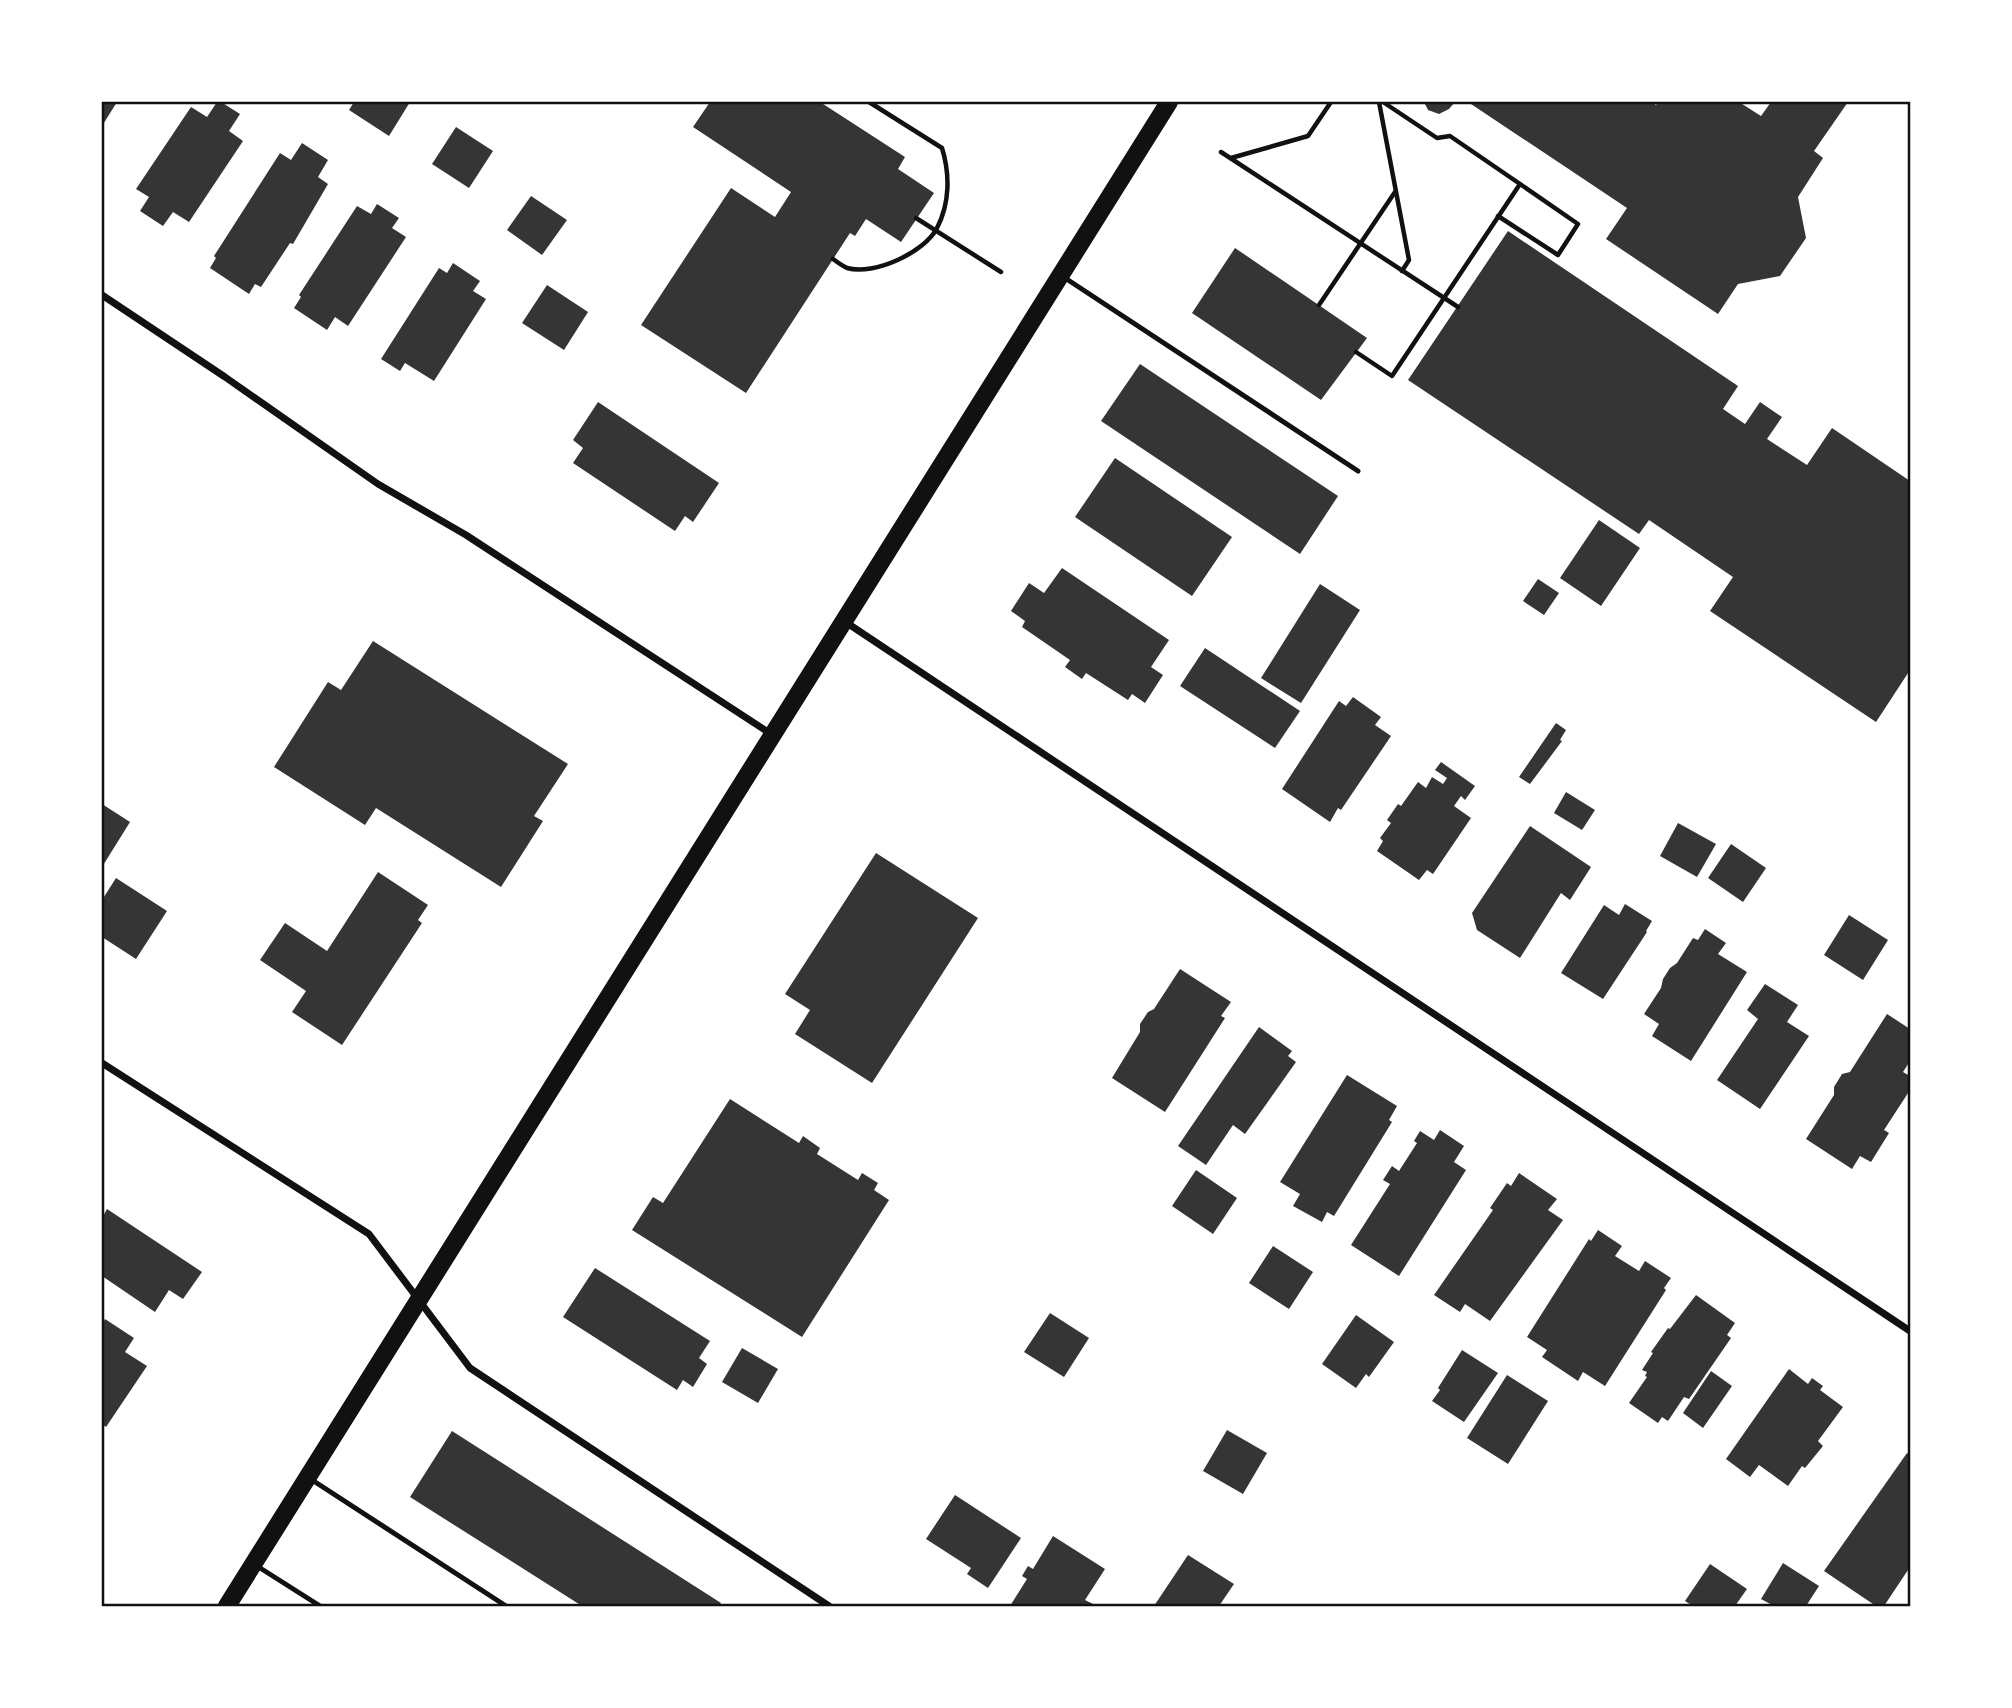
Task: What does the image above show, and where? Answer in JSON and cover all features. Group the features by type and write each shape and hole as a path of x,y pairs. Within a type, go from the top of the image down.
{"main road":[{"path":"227,1606 1168,102"}],"street":[{"path":"102,295 226,377 378,484 467,535 772,735"},
{"path":"843,620 1910,1331"},
{"path":"102,1063 369,1234 470,1368 829,1606"}],"lane":[{"path":"1059,275 1358,471"},
{"path":"309,1478 506,1606"},
{"path":"254,1564 320,1606"}],"path":[{"path":"833,259 848,268 866,269 886,265 921,246 936,231 945,210 948,184 942,148 869,102"},
{"path":"1231,158 1308,136 1331,102"},
{"path":"1381,102 1437,138 1450,136 1578,223 1558,254 1499,216"},
{"path":"1381,102 1409,260 1402,271"},
{"path":"1221,152 1458,307"},
{"path":"1356,352 1392,376 1520,184"},
{"path":"1319,305 1396,191"},
{"path":"916,218 1001,272"}],"building":[{"path":"102,102 117,102 102,126"},
{"path":"217,102 240,114 229,131 243,141 189,222 173,212 163,226 140,211 149,197 136,189 191,107 207,117"},
{"path":"354,102 410,102 389,136 349,110"},
{"path":"710,102 820,102 905,157 898,169 934,193 901,242 866,219 855,236 850,233 746,393 641,325 731,188 775,217 791,192 693,127"},
{"path":"1424,102 1455,102 1439,114 1428,110"},
{"path":"1468,102 1652,102 1656,105 1658,102 1739,102 1761,116 1771,102 1848,102 1814,151 1823,158 1798,197 1806,238 1780,276 1738,284 1718,314 1606,239 1627,208"},
{"path":"456,127 493,151 469,188 432,164"},
{"path":"302,143 328,160 318,177 328,184 293,244 290,243 261,287 255,284 249,294 210,268 216,258 214,256 280,153 291,160"},
{"path":"531,196 567,220 542,255 507,230"},
{"path":"377,204 399,218 392,228 406,237 348,326 335,317 327,330 294,308 301,297 299,295 357,206 371,214"},
{"path":"1508,231 1738,386 1723,409 1745,424 1760,402 1782,417 1767,439 1807,465 1832,428 1910,481 1910,670 1876,722 1710,611 1733,577 1649,520 1639,534 1408,380"},
{"path":"1235,248 1367,338 1321,400 1192,313"},
{"path":"453,263 480,281 473,291 486,299 434,381 405,363 400,371 381,359 439,268 447,273"},
{"path":"547,285 588,312 564,350 522,323"},
{"path":"1140,364 1338,496 1300,554 1101,421"},
{"path":"598,402 719,483 693,522 685,516 675,531 573,463 583,448 573,440"},
{"path":"1115,458 1232,537 1192,596 1075,517"},
{"path":"1599,520 1640,548 1601,606 1560,578"},
{"path":"1062,568 1169,640 1151,667 1163,675 1145,703 1132,694 1128,700 1086,673 1082,679 1065,667 1070,660 1022,627 1025,621 1011,611 1029,583 1044,593"},
{"path":"1538,579 1559,593 1544,615 1523,601"},
{"path":"1320,584 1360,610 1301,703 1261,678"},
{"path":"373,641 568,764 534,816 543,821 501,887 376,808 365,825 274,767 328,682 341,690"},
{"path":"1205,648 1300,711 1275,748 1180,686"},
{"path":"1353,697 1381,717 1375,725 1391,736 1330,822 1282,789 1339,701 1346,706"},
{"path":"1556,723 1566,730 1560,740 1562,741 1530,784 1519,777"},
{"path":"1441,762 1475,786 1465,800 1461,796 1454,806 1471,818 1433,874 1427,870 1419,880 1377,851 1383,841 1380,838 1391,823 1387,820 1418,782 1426,788 1432,777 1443,784 1447,778 1435,770"},
{"path":"1566,792 1595,810 1582,830 1554,813"},
{"path":"102,804 130,822 102,867"},
{"path":"1678,823 1716,844 1697,877 1660,856"},
{"path":"1530,826 1591,867 1570,900 1561,893 1520,958 1477,930 1472,913"},
{"path":"1731,844 1766,868 1743,902 1708,878"},
{"path":"876,853 978,918 872,1083 795,1034 810,1010 785,994"},
{"path":"378,872 428,905 418,920 422,923 342,1045 292,1012 306,991 260,960 285,923 327,951"},
{"path":"116,878 167,911 136,959 102,937 102,900"},
{"path":"1625,904 1652,921 1603,999 1561,973 1604,905 1619,915"},
{"path":"1849,915 1888,940 1863,980 1824,955"},
{"path":"1705,929 1726,943 1718,954 1747,972 1691,1061 1652,1036 1659,1024 1644,1014 1670,968 1677,963 1693,938 1698,940"},
{"path":"1180,969 1231,1002 1221,1016 1225,1018 1165,1112 1112,1078 1140,1032 1140,1024 1148,1012 1154,1009"},
{"path":"1765,984 1798,1005 1787,1022 1809,1036 1760,1109 1717,1080 1758,1019 1747,1010"},
{"path":"1887,1014 1910,1029 1910,1061 1903,1072 1910,1076 1910,1090 1884,1130 1889,1133 1871,1162 1860,1156 1852,1169 1806,1139 1834,1095 1834,1087 1842,1074 1850,1072"},
{"path":"1259,1027 1292,1051 1288,1056 1296,1062 1245,1134 1233,1125 1206,1165 1178,1146"},
{"path":"1347,1075 1397,1106 1389,1120 1392,1122 1334,1216 1327,1212 1322,1222 1293,1206 1300,1194 1280,1182"},
{"path":"730,1099 799,1143 803,1136 820,1148 817,1154 858,1180 862,1173 878,1183 874,1190 889,1200 802,1337 632,1230 653,1197 663,1203"},
{"path":"1440,1130 1464,1146 1454,1162 1466,1170 1399,1276 1351,1245 1390,1184 1383,1180 1392,1166 1399,1171 1417,1143 1414,1141 1420,1131 1434,1140"},
{"path":"1196,1170 1237,1198 1213,1234 1172,1206"},
{"path":"1519,1173 1557,1199 1548,1210 1563,1220 1490,1321 1465,1304 1460,1312 1434,1295 1493,1210 1490,1208 1507,1183 1511,1186"},
{"path":"107,1209 202,1272 183,1299 169,1290 155,1312 102,1276 102,1218"},
{"path":"1598,1230 1622,1246 1615,1256 1639,1271 1645,1261 1671,1278 1605,1386 1583,1372 1578,1381 1542,1357 1547,1350 1527,1337 1589,1239 1591,1241"},
{"path":"1273,1246 1313,1272 1289,1309 1249,1283"},
{"path":"595,1268 710,1341 699,1358 707,1364 693,1387 683,1380 677,1390 563,1317"},
{"path":"1696,1295 1735,1323 1727,1335 1731,1338 1689,1399 1684,1397 1668,1421 1662,1417 1658,1423 1629,1403 1647,1377 1647,1372 1642,1370 1653,1353 1651,1352"},
{"path":"1050,1313 1089,1338 1064,1377 1024,1352"},
{"path":"1356,1315 1394,1342 1369,1377 1366,1374 1356,1388 1322,1364"},
{"path":"105,1319 134,1338 125,1352 147,1366 106,1427 102,1424 102,1325"},
{"path":"742,1348 778,1369 758,1403 722,1382"},
{"path":"1462,1350 1498,1373 1464,1422 1432,1401"},
{"path":"1789,1369 1808,1384 1812,1378 1823,1386 1820,1390 1843,1407 1818,1441 1823,1446 1805,1468 1802,1466 1788,1486 1759,1465 1750,1477 1726,1459"},
{"path":"1711,1371 1732,1386 1703,1428 1683,1413"},
{"path":"1507,1375 1548,1401 1508,1464 1467,1438"},
{"path":"1227,1430 1267,1453 1243,1494 1203,1471"},
{"path":"452,1431 721,1603 719,1606 582,1606 410,1497"},
{"path":"1907,1453 1910,1455 1910,1567 1884,1606 1876,1606 1824,1571"},
{"path":"955,1495 1021,1538 988,1588 967,1574 971,1568 926,1539"},
{"path":"1053,1536 1105,1569 1085,1600 1097,1606 1010,1606 1027,1579 1022,1576 1028,1566 1033,1569"},
{"path":"1188,1555 1234,1584 1219,1606 1154,1606"},
{"path":"1783,1563 1819,1586 1806,1606 1774,1606 1761,1599"},
{"path":"1710,1564 1747,1589 1735,1606 1693,1606 1685,1601"}]}
